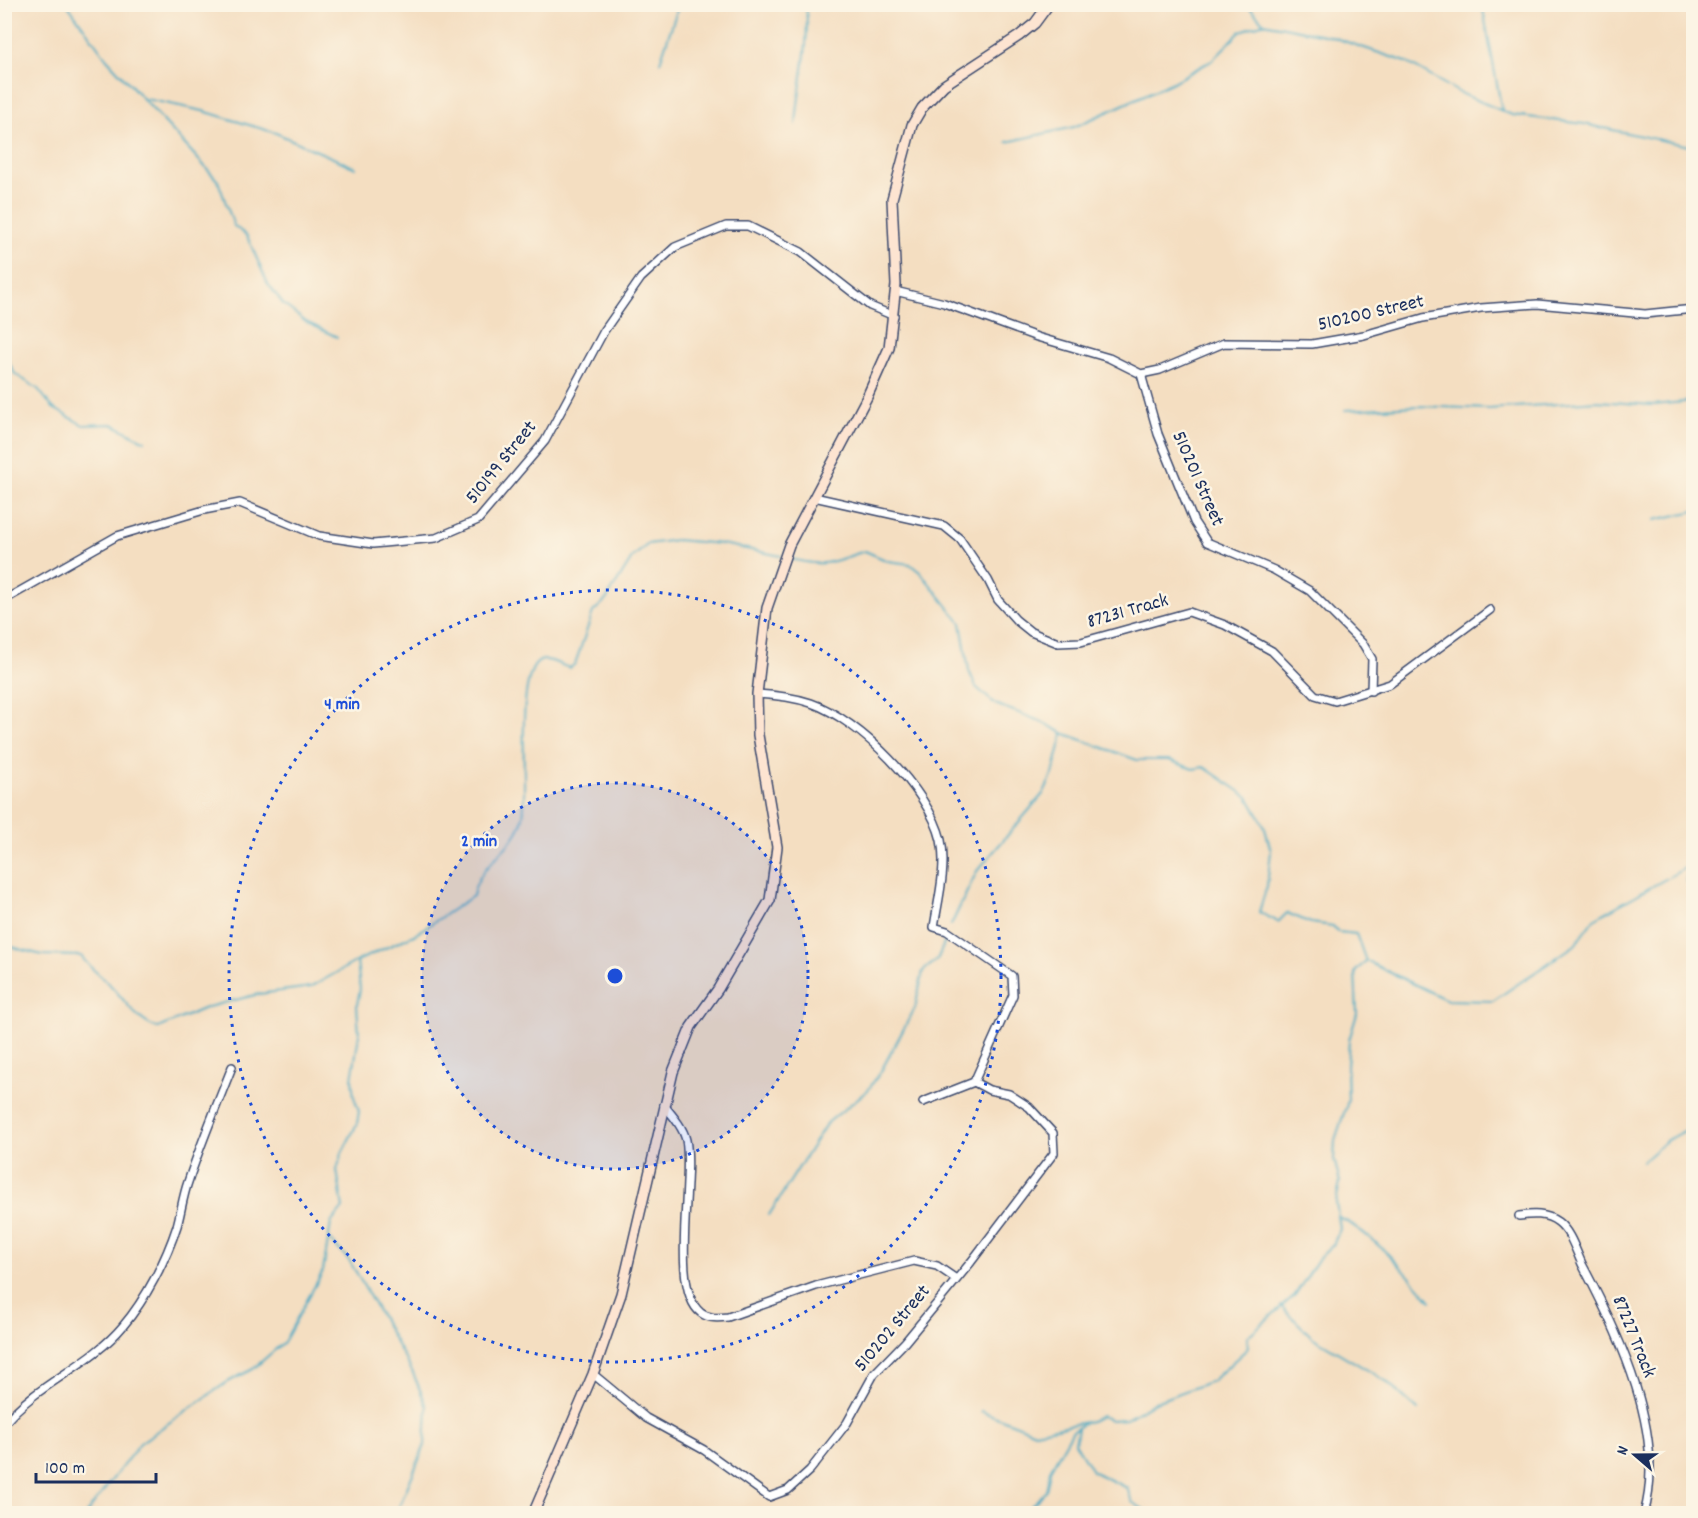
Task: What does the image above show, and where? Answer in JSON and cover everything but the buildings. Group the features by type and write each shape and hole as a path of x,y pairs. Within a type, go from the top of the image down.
{"street":[{"path":"533,1514 593,1374 621,1294 673,1072 691,1027 718,989 770,900 777,847 758,735 757,694 767,608 789,545 867,397 889,348 895,291 892,199 912,125 922,108 944,85 1019,36 1035,23 1049,4"},
{"name":"510199 Street","path":"4,600 117,536 222,506 240,503 319,536 373,544 436,538 478,520 545,441 604,331 641,278 675,247 726,226 748,226 801,252 870,306 894,316"},
{"path":"895,291 944,303 1037,337 1109,358 1141,374"},
{"name":"510200 Street","path":"1141,374 1160,370 1224,343 1312,344 1364,335 1423,318 1481,308 1537,304 1607,308 1645,314 1694,309"},
{"name":"510201 Street","path":"1141,374 1158,434 1194,522 1207,542 1274,570 1310,591 1363,644 1372,659 1371,691"},
{"name":"87231 Track","path":"814,497 944,526 960,539 988,580 998,600 1016,620 1031,632 1058,643 1081,642 1189,612 1225,625 1272,651 1314,695 1335,701 1390,684 1490,609"},
{"path":"757,694 784,695 804,701 839,719 877,745 903,773 926,808 941,841 942,868 934,927 947,931 1012,976 1013,994 974,1082 923,1102"},
{"path":"4,1424 35,1393 101,1348 122,1328 136,1309 157,1272 176,1228 188,1183 232,1067"},
{"name":"510202 Street","path":"593,1374 646,1418 704,1449 769,1497 788,1490 810,1470 847,1423 874,1374 905,1342 956,1280 1054,1153 1053,1133 1029,1107 1009,1094 989,1090 974,1082"},
{"path":"664,1105 677,1121 685,1137 688,1157 684,1258 687,1284 695,1307 702,1314 716,1319 728,1317 816,1286 914,1262 937,1266 956,1280"},
{"name":"87227 Track","path":"1519,1216 1543,1215 1564,1228 1592,1280 1628,1361 1647,1434 1650,1471 1644,1514"}],"waterway":[{"path":"67,4 106,58 218,181 234,226 247,236 268,284 283,304 306,322 337,337"},
{"path":"660,62 679,4"},
{"path":"796,124 805,50 806,4"},
{"path":"823,4 828,9"},
{"path":"1246,4 1264,23"},
{"path":"1482,4 1502,111"},
{"path":"1007,142 1074,127 1171,83 1211,61 1241,31 1264,23 1329,36 1406,62 1460,93 1512,115 1584,124 1694,147"},
{"path":"146,99 203,111 276,133 356,168"},
{"path":"4,353 15,374 38,389 53,408 83,425 112,424 145,441"},
{"path":"1345,410 1417,406 1489,409 1597,401 1653,405 1694,401"},
{"path":"1655,520 1694,511"},
{"path":"4,945 42,955 81,956 138,1016 158,1028 208,1007 259,994 311,987 357,961 416,934 473,896 482,874 513,838 523,817 525,709 527,687 532,670 543,660 570,668 575,664 593,612 606,600 632,558 648,544 676,540 722,544 781,556"},
{"path":"786,558 811,563 827,563 865,551 888,561 910,564 921,573 961,623 969,671 976,687 995,704 1040,721 1063,733 1137,760 1169,760 1193,769 1204,767 1248,797 1264,825 1271,851 1267,886 1259,912 1278,922 1287,913 1311,923 1333,926 1338,932 1356,934 1366,961 1447,1000 1493,1001 1575,945 1594,919 1694,863"},
{"path":"951,925 977,871 1043,794 1053,774 1063,734"},
{"path":"1689,867 1686,880 1694,891"},
{"path":"769,1215 826,1124 868,1090 881,1071 915,1008 923,971 937,960 946,939"},
{"path":"86,1514 140,1443 226,1383 253,1369 284,1342 323,1271 331,1223 343,1208 337,1170 342,1153 357,1124 359,1111 354,1097 352,1079 359,1035 357,1005 360,989 357,961"},
{"path":"981,1411 1035,1432 1091,1421 1101,1416 1111,1420 1126,1419 1155,1402 1212,1381 1248,1348 1247,1337 1295,1295 1319,1258 1333,1245 1340,1229 1336,1202 1340,1182 1334,1159 1335,1140 1348,1101 1349,1040 1357,1014 1355,972 1366,961"},
{"path":"1642,1162 1667,1140 1694,1126"},
{"path":"1339,1217 1377,1244 1431,1301"},
{"path":"328,1238 349,1260 413,1373 427,1407 425,1445 396,1514"},
{"path":"1281,1306 1312,1337 1386,1381 1418,1410"},
{"path":"1023,1514 1046,1491 1050,1470 1072,1432 1083,1424"},
{"path":"1078,1428 1075,1443 1092,1471 1127,1488 1132,1502 1151,1514"}]}
